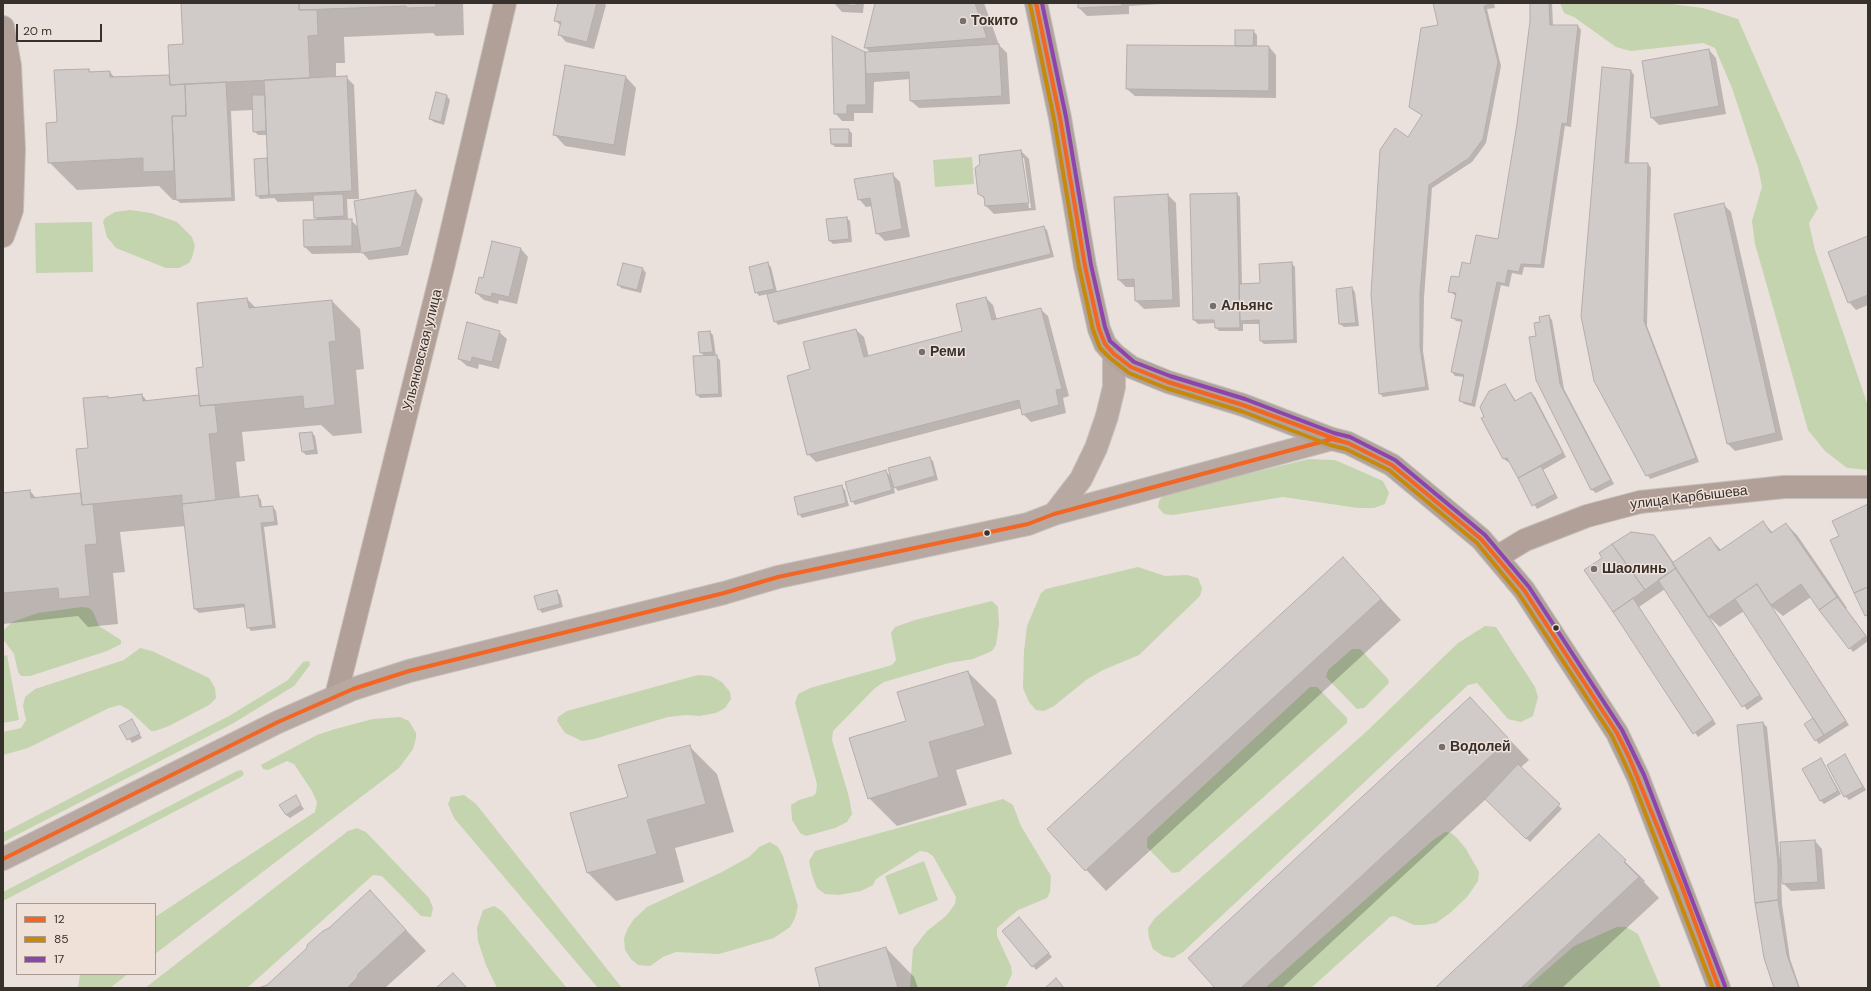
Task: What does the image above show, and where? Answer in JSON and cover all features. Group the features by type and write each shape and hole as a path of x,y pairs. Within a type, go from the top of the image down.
{"main road":[{"path":"1036,3 1060,118 1085,266 1099,329 1105,344 1114,354 1130,367 1168,382 1242,405 1332,439 1348,443 1392,465 1481,540 1524,590 1617,733 1647,799 1719,988"},
{"path":"1054,514 1081,479 1096,448 1107,416 1114,387 1114,354"},
{"path":"3,859 278,722 353,689 409,671 724,593 778,577 1028,524 1054,514 1332,439"}],"street":[{"name":"Ульяновская улица","path":"336,696 444,263 505,3"},
{"path":"3,27 10,66 14,149 12,210 3,236"},
{"name":"улица Карбышева","path":"1497,557 1525,540 1587,516 1640,502 1784,487 1868,487"}],"green space":[{"path":"1560,3 1664,3 1703,8 1738,19 1800,161 1818,208 1809,223 1815,250 1868,406 1868,470 1847,468 1825,451 1808,430 1755,244 1752,221 1762,187 1758,167 1732,88 1715,48 1703,43 1631,51 1616,47 1574,17 1564,13"},
{"path":"972,157 974,184 935,187 933,160"},
{"path":"130,210 151,213 177,222 192,237 195,246 189,263 179,268 166,268 116,248 107,237 103,222 105,218 115,212"},
{"path":"92,222 93,272 36,273 35,223"},
{"path":"1309,459 1335,460 1383,481 1389,493 1385,504 1374,508 1358,508 1283,497 1173,515 1164,514 1158,507 1159,501 1164,494"},
{"path":"1138,567 1165,576 1187,575 1198,578 1202,588 1200,596 1139,655 1103,670 1086,680 1054,706 1044,711 1036,710 1029,702 1023,688 1024,651 1027,626 1041,593 1046,589"},
{"path":"992,601 998,607 999,624 996,645 992,651 973,659 949,663 884,682 875,688 833,731 832,740 849,797 852,814 847,822 835,828 806,836 800,833 792,820 791,805 799,800 813,796 816,793 817,784 795,703 798,694 810,688 892,665 896,660 891,633 895,627 915,620"},
{"path":"82,607 89,608 93,612 99,626 121,640 121,644 107,651 30,676 21,676 18,672 14,654 3,639 4,630 12,622 38,613"},
{"path":"1485,626 1496,627 1535,687 1538,697 1533,716 1521,722 1508,719 1477,683 1468,685 1183,952 1173,958 1163,956 1153,949 1149,938 1148,928 1155,918 1366,732 1458,643"},
{"path":"140,648 152,651 209,678 215,688 216,698 209,705 169,726 155,731 151,731 129,710 120,705 109,708 28,748 3,755 3,732 21,728 26,720 23,706 25,697 35,689 124,660"},
{"path":"1352,649 1360,649 1388,679 1389,683 1364,708 1357,709 1326,677 1328,670"},
{"path":"7,655 19,720 3,723 3,656"},
{"path":"309,661 310,665 294,686 232,724 3,842 3,833 229,716 288,680 303,662"},
{"path":"698,675 711,676 722,682 730,692 731,699 725,708 716,713 699,716 686,715 668,717 594,739 582,741 565,733 557,721 558,717 567,711"},
{"path":"1310,687 1317,687 1347,718 1347,723 1179,872 1172,873 1147,847 1147,838"},
{"path":"400,717 409,721 416,733 413,749 399,768 156,953 156,916 315,812 317,802 312,791 294,764 287,761 268,770 263,769 261,765 317,735 373,719"},
{"path":"242,770 244,774 241,777 3,901 3,892 237,771"},
{"path":"464,795 476,804 622,988 598,988 454,818 448,804 451,797"},
{"path":"1003,799 1013,805 1021,826 1051,876 1050,892 1047,898 1018,910 997,928 997,936 1011,966 1012,974 1007,985 1004,988 910,988 913,949 927,931 946,916 955,904 956,897 933,856 927,852 920,851 876,879 873,885 861,891 839,895 825,894 817,888 809,861 815,851"},
{"path":"357,828 366,832 429,898 433,908 431,917 421,916 382,876 373,875 247,988 145,988 348,831"},
{"path":"1445,832 1451,833 1457,838 1466,849 1479,872 1478,881 1467,897 1450,913 1436,923 1424,925 1414,925 1394,916 1390,917 1311,988 1265,988 1432,841"},
{"path":"770,842 778,847 783,856 798,906 795,918 790,927 774,938 719,954 676,952 663,957 650,966 638,965 631,959 625,950 624,938 634,919 647,907 722,872 749,857 759,847"},
{"path":"924,861 938,900 899,915 885,876"},
{"path":"494,906 502,911 567,988 497,988 486,965 478,941 477,928 483,910"},
{"path":"1617,927 1626,927 1638,934 1661,988 1526,988 1574,946"},
{"path":"80,975 127,975 110,988 78,988"}],"building":[{"path":"181,3 299,3 299,10 317,10 318,35 308,36 310,78 170,85 168,45 183,44"},
{"path":"299,3 436,3 436,7 407,8 406,6 299,10"},
{"path":"558,3 597,3 587,42 558,35 561,22 554,21"},
{"path":"833,3 856,3 856,6"},
{"path":"875,3 975,3 987,38 864,48"},
{"path":"1078,3 1122,3 1122,6 1078,8"},
{"path":"1433,3 1492,3 1484,6 1498,62 1483,139 1469,158 1429,185 1420,294 1420,347 1426,387 1379,394 1371,294 1380,150 1395,128 1408,137 1422,115 1409,107 1421,28 1438,25"},
{"path":"1530,3 1549,3 1550,25 1578,25 1567,124 1562,123 1541,265 1521,264 1519,272 1508,270 1505,284 1497,282 1472,404 1459,401 1464,375 1451,372 1462,320 1451,318 1456,293 1448,292 1451,276 1459,277 1462,262 1470,264 1476,235 1498,239 1517,124 1530,21"},
{"path":"1235,30 1254,30 1253,46 1235,46"},
{"path":"832,36 865,52 866,105 847,105 847,114 834,114"},
{"path":"999,44 1002,96 910,101 909,72 866,74 865,52"},
{"path":"1127,45 1269,46 1269,91 1126,89"},
{"path":"1709,49 1719,106 1651,118 1642,61"},
{"path":"565,65 626,76 614,145 553,135"},
{"path":"1602,67 1631,70 1625,163 1648,163 1644,321 1696,458 1646,476 1594,381 1581,316"},
{"path":"89,69 89,72 110,71 110,77 169,75 170,85 185,84 186,116 172,116 174,171 143,172 143,158 48,163 46,123 57,122 54,70"},
{"path":"347,76 352,191 269,195 264,80"},
{"path":"226,82 232,198 176,200 172,116 186,116 185,84"},
{"path":"436,92 447,95 441,122 429,119"},
{"path":"252,95 265,95 266,131 253,132"},
{"path":"830,129 849,129 849,144 831,144"},
{"path":"1021,150 1029,203 985,206 984,197 978,194 975,168 980,164 979,155"},
{"path":"267,158 269,195 256,196 254,159"},
{"path":"893,173 902,229 876,234 870,198 858,200 854,179"},
{"path":"416,190 401,247 361,253 354,201"},
{"path":"1237,193 1240,328 1215,328 1214,320 1193,320 1190,194"},
{"path":"343,194 344,216 314,218 313,195"},
{"path":"1168,194 1173,300 1135,301 1134,279 1118,280 1114,197"},
{"path":"1724,203 1776,433 1727,444 1674,214"},
{"path":"847,217 849,239 829,241 826,219"},
{"path":"352,219 352,246 304,247 303,220"},
{"path":"1044,226 1051,254 774,322 767,294"},
{"path":"1868,236 1868,295 1848,303 1828,252"},
{"path":"492,241 521,248 509,297 492,293 491,297 475,293 479,277 483,278"},
{"path":"768,262 774,289 755,293 749,267"},
{"path":"1292,262 1294,340 1260,341 1259,320 1240,321 1239,284 1260,283 1259,264"},
{"path":"623,263 643,268 637,290 617,285"},
{"path":"1352,287 1356,323 1339,324 1336,289"},
{"path":"986,297 992,320 1041,308 1062,389 1056,390 1059,405 1022,415 1019,400 807,455 787,376 810,369 803,342 856,329 864,357 962,331 956,304"},
{"path":"247,298 249,308 332,300 336,341 329,342 335,405 304,409 303,396 200,406 196,368 203,367 197,303"},
{"path":"1549,315 1560,384 1611,480 1591,490 1536,380 1529,337 1536,336 1534,323 1540,322 1539,317"},
{"path":"467,322 500,331 492,362 472,357 471,362 458,359"},
{"path":"710,331 713,352 700,353 698,332"},
{"path":"717,355 719,394 696,395 693,356"},
{"path":"1505,384 1515,401 1531,392 1563,453 1518,478 1507,458 1503,459 1481,418 1484,417 1480,407 1489,391"},
{"path":"142,394 143,401 199,395 200,406 215,405 218,433 209,434 216,500 182,504 182,495 82,505 76,449 88,448 83,398 108,396 108,398"},
{"path":"312,432 315,450 302,452 299,433"},
{"path":"930,457 935,476 894,488 888,468"},
{"path":"1541,466 1555,494 1532,506 1518,478"},
{"path":"886,470 892,490 851,502 845,482"},
{"path":"842,485 846,503 798,515 794,497"},
{"path":"30,490 31,498 81,493 82,505 93,504 97,544 85,545 90,596 59,599 58,588 3,593 3,493"},
{"path":"258,495 260,507 273,506 275,522 261,523 273,625 247,628 244,604 194,609 182,504"},
{"path":"1868,504 1868,587 1854,593 1830,540 1839,536 1832,521"},
{"path":"1763,521 1771,533 1786,523 1837,597 1819,610 1801,584 1771,605 1757,584 1708,617 1672,563 1710,537 1719,551"},
{"path":"1631,532 1654,535 1676,568 1645,590 1612,544"},
{"path":"1612,544 1645,590 1613,612 1584,570 1602,558 1599,553"},
{"path":"1343,557 1381,599 1085,871 1047,829"},
{"path":"1676,568 1760,695 1742,707 1658,580"},
{"path":"1757,584 1846,721 1824,735 1735,599"},
{"path":"1868,587 1868,615 1865,616 1854,593"},
{"path":"557,590 560,604 538,610 534,596"},
{"path":"1837,597 1866,636 1849,649 1819,610"},
{"path":"1633,598 1713,720 1693,734 1613,612"},
{"path":"968,671 985,726 929,742 939,777 868,799 849,738 906,721 897,692"},
{"path":"1470,697 1509,739 1241,988 1215,988 1188,958"},
{"path":"1813,718 1824,735 1815,741 1804,724"},
{"path":"132,719 140,734 127,740 119,726"},
{"path":"1763,722 1778,864 1778,900 1755,903 1737,725"},
{"path":"690,745 706,804 647,820 657,854 587,873 570,813 628,797 618,765"},
{"path":"1845,754 1863,787 1844,797 1827,765"},
{"path":"1821,758 1838,791 1820,801 1802,769"},
{"path":"1518,764 1560,804 1526,839 1485,799"},
{"path":"296,795 301,805 286,815 279,805"},
{"path":"1599,834 1626,860 1624,862 1639,877 1521,988 1435,988"},
{"path":"1815,840 1818,882 1782,884 1780,842"},
{"path":"370,890 406,930 358,974 357,978 347,988 258,988 267,985 306,949 308,944 323,931 329,928"},
{"path":"1778,900 1787,955 1799,988 1774,988 1764,958 1755,903"},
{"path":"1019,917 1049,953 1032,967 1002,931"},
{"path":"886,947 898,988 820,988 815,968"},
{"path":"453,973 467,988 436,988"},
{"path":"1056,978 1064,988 1045,988"}],"transit line":[{"name":"12","path":"1036,3 1060,118 1085,266 1099,329 1105,344 1114,354 1131,367 1168,382 1243,405 1341,441"},
{"name":"17","path":"1042,3 1066,117 1091,265 1105,327 1110,341 1134,362 1170,376 1245,399 1334,433 1350,437 1395,460 1485,535 1529,587 1622,730 1644,775 1725,986"},
{"name":"85","path":"1030,4 1054,119 1079,267 1093,330 1100,348 1129,373 1166,388 1241,411 1330,445 1346,449 1389,470 1477,543 1519,594 1612,736 1632,779 1713,988"},
{"name":"12","path":"3,859 278,722 353,689 409,671 724,593 778,577 1028,524 1054,514 1332,439 1348,443 1392,465 1481,539 1524,590 1617,733 1629,757 1682,887 1719,988"}],"place":[{"name":"Токито","path":"963,21"},
{"name":"Альянс","path":"1213,306"},
{"name":"Реми","path":"922,352"},
{"name":"Шаолинь","path":"1594,569"},
{"name":"Водолей","path":"1442,747"}]}
